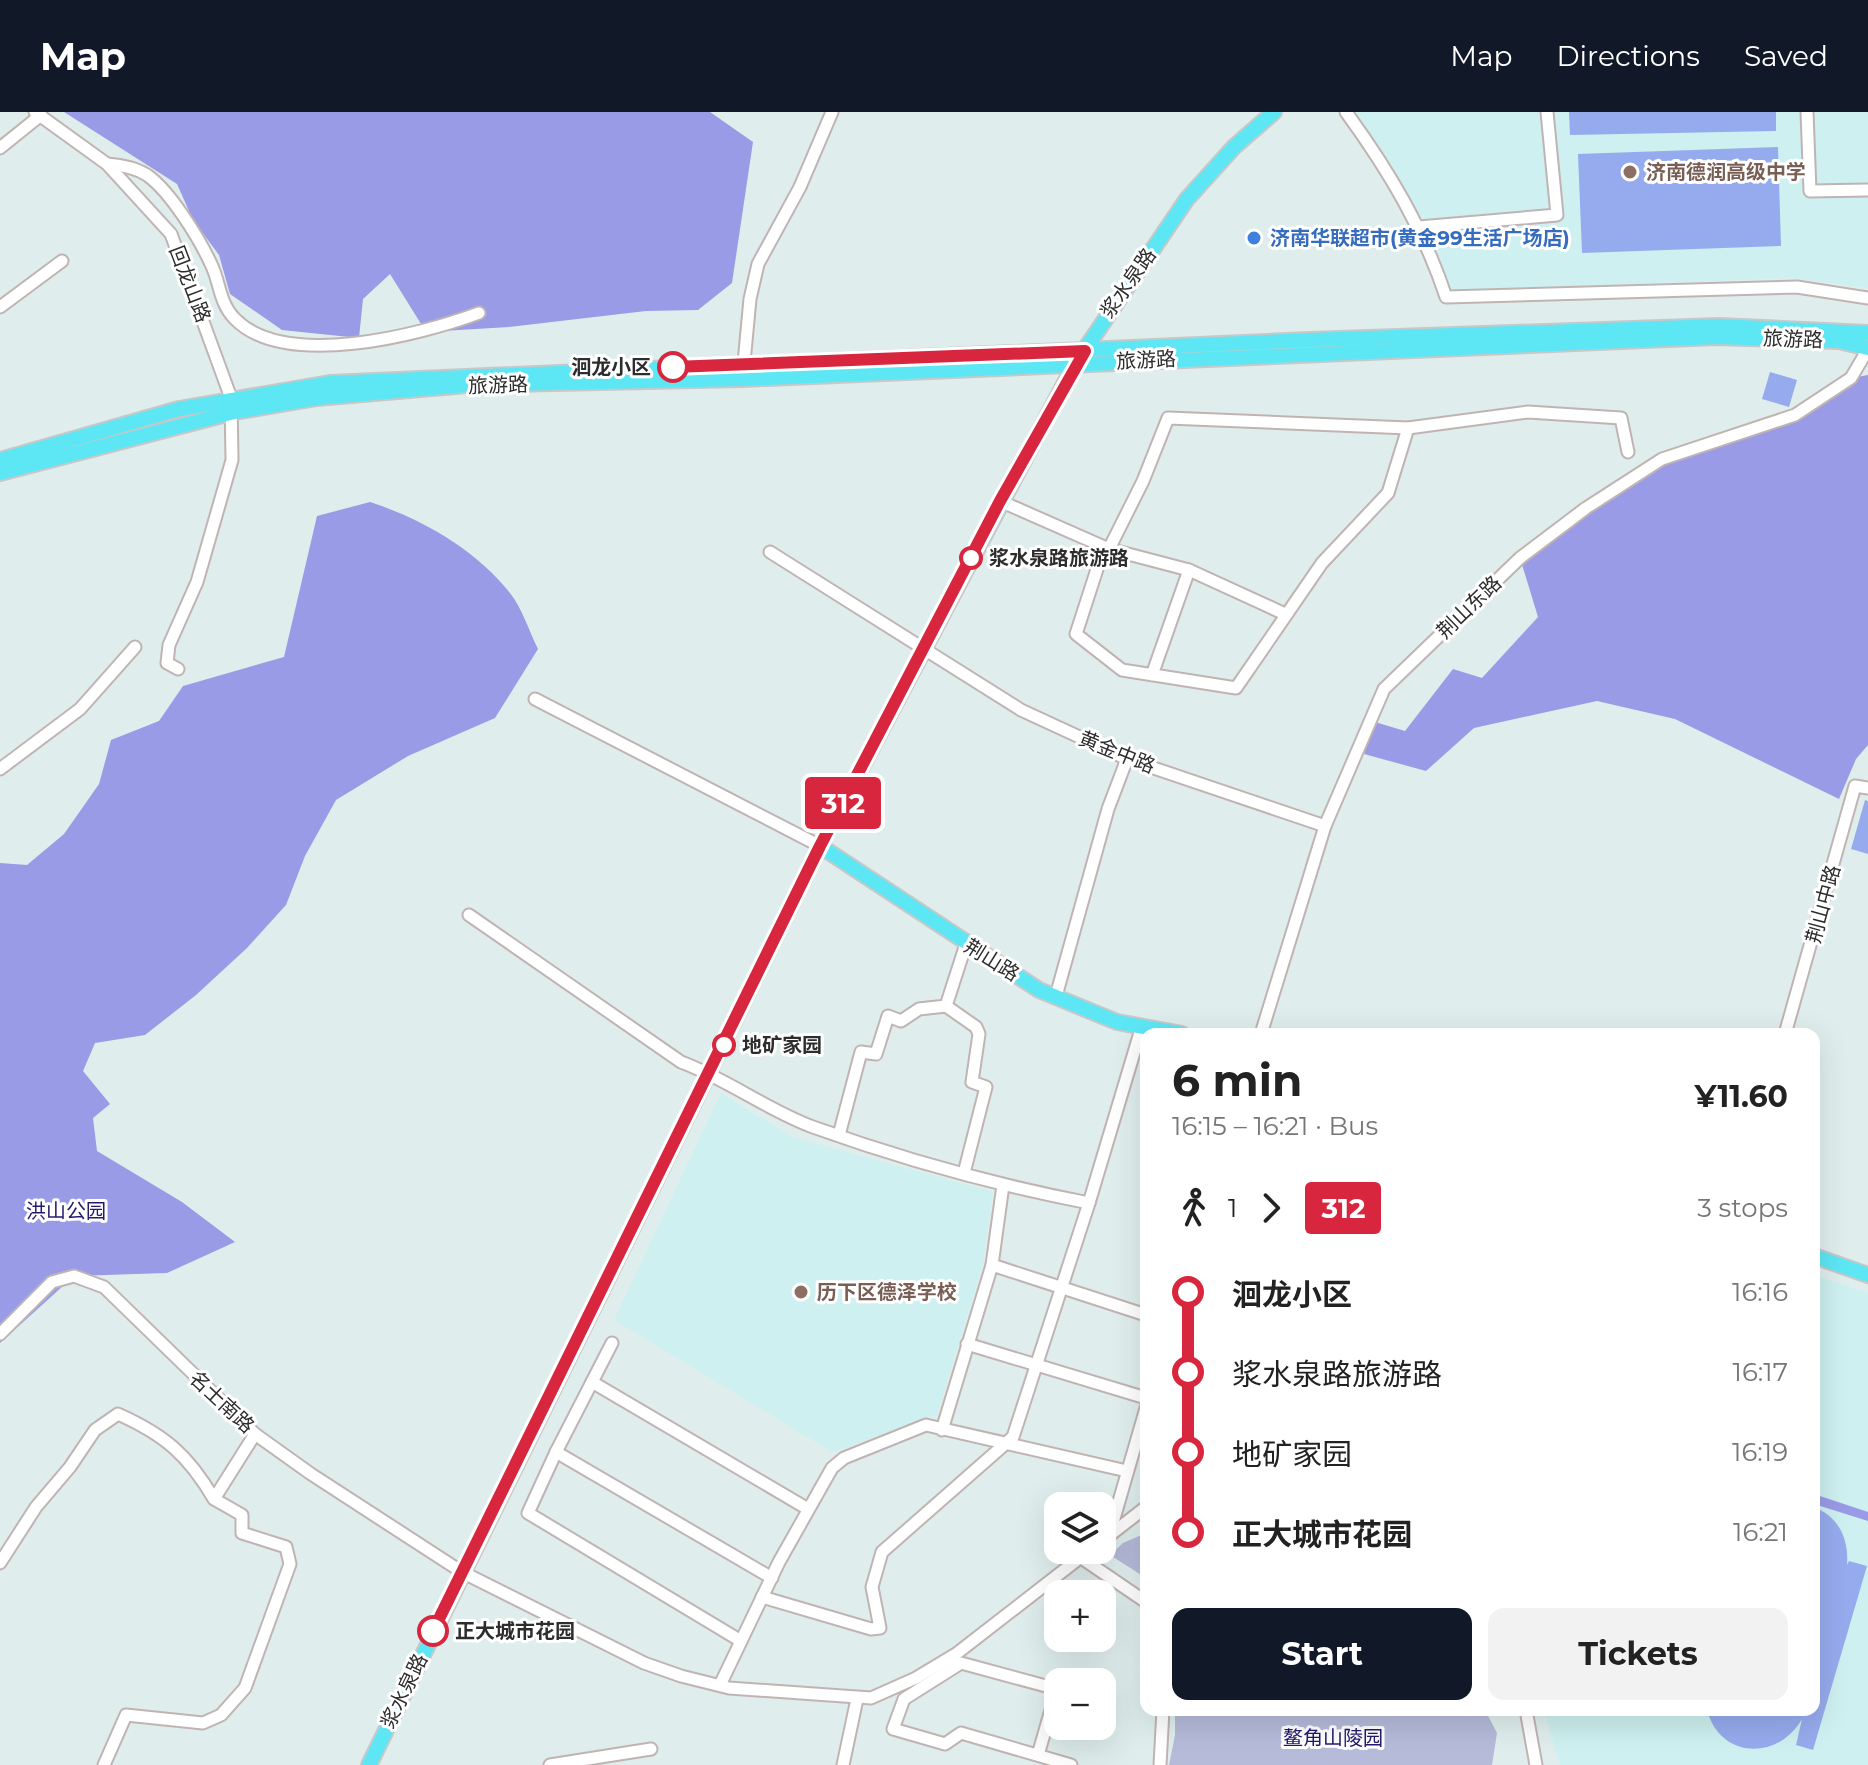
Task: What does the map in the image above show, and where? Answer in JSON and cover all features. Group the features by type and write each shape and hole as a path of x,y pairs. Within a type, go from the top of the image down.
{"main road":[{"name":"浆水泉路","path":"369,1765 820,846 1075,364 1187,199 1234,147 1274,112"},
{"name":"旅游路","path":"743,372 1085,351 1719,326 1868,333"},
{"name":"旅游路","path":"0,473 232,405 330,383 1075,364 1716,337 1839,341 1868,348"},
{"name":"旅游路","path":"0,460 179,409 232,405"},
{"name":"荆山路","path":"820,846 1039,990 1094,1014 1152,1028"},
{"path":"1820,1258 1868,1275"}],"street":[{"path":"743,372 750,299 758,264 800,187 832,112"},
{"path":"1346,112 1382,162 1419,227 1446,297 1797,287 1868,298"},
{"path":"1419,227 1557,215 1547,112"},
{"path":"1807,112 1810,191 1868,190"},
{"path":"0,148 38,114"},
{"name":"回龙山路","path":"38,114 107,164 171,234 232,405"},
{"path":"107,164 147,175 164,192 212,266 220,295 232,317 248,331 285,344 340,344 452,323 479,313"},
{"path":"0,307 62,261"},
{"name":"荆山东路","path":"1263,1028 1325,826 1384,689 1520,558 1586,508 1662,459 1795,415 1851,378 1868,348"},
{"path":"178,669 167,663 169,645 197,582 232,460 232,405"},
{"path":"1408,428 1388,493 1322,563 1236,688 1122,670 1076,634 1099,563 1109,549 1168,418 1408,428 1528,412 1621,418 1628,452"},
{"path":"1000,501 1109,549 1189,570 1285,614"},
{"name":"黄金中路","path":"770,552 1021,710 1127,759 1325,826"},
{"path":"1152,675 1189,570"},
{"path":"0,769 80,709 135,647"},
{"path":"535,699 820,846"},
{"path":"1056,996 1108,809 1127,759"},
{"name":"荆山中路","path":"1787,1028 1855,786 1868,788"},
{"path":"469,915 681,1062 711,1073 811,1126 1003,1185 1089,1203"},
{"path":"946,1006 966,944"},
{"path":"839,1135 861,1052 876,1054 888,1016 901,1021 919,1009 946,1006 976,1027 979,1034 972,1082 986,1087 964,1173"},
{"path":"762,1597 871,1629 880,1628 872,1587 882,1552 1013,1437 1140,1033"},
{"path":"942,1430 992,1265 1003,1185"},
{"path":"992,1265 1140,1313"},
{"name":"名士南路","path":"0,1334 52,1282 74,1276 104,1287 255,1434 462,1572 644,1663 720,1685 857,1699"},
{"path":"612,1343 528,1513 741,1641"},
{"path":"967,1344 1140,1396"},
{"path":"592,1382 808,1509"},
{"path":"0,1563 36,1507 95,1430 118,1414 140,1424 191,1461 214,1499 242,1515 242,1533 286,1547 290,1564 263,1647 245,1688 221,1715 203,1723 126,1715 104,1765"},
{"path":"720,1685 808,1509 832,1468 844,1458 926,1425 1002,1446 1127,1471"},
{"path":"1116,1506 1140,1428"},
{"path":"214,1499 255,1434"},
{"path":"556,1452 772,1578"},
{"path":"1116,1530 1140,1512"},
{"path":"843,1765 857,1699 888,1691 956,1654 1072,1564"},
{"path":"1098,1564 1140,1597"},
{"path":"1038,1755 1057,1689 961,1663 904,1699 893,1729 945,1744 961,1733 1071,1765"},
{"path":"1160,1765 1163,1716"},
{"path":"1527,1716 1536,1765"},
{"path":"550,1765 651,1749"}],"shaded area":[{"name":"济南德润高级中学","path":"1355,112 1868,112 1868,288 1791,278 1451,291 1431,231"},
{"path":"1569,112 1776,112 1776,131 1570,135"},
{"path":"1778,147 1781,246 1582,253 1578,154"},
{"path":"1770,372 1797,380 1789,407 1762,399"},
{"path":"1865,800 1868,801 1868,854 1851,849"},
{"name":"历下区德泽学校","path":"721,1093 792,1137 993,1192 983,1264 937,1415 832,1452 614,1320"},
{"path":"1820,1277 1868,1293 1868,1765 1560,1765 1546,1716 1820,1716"},
{"path":"1820,1510 1823,1511 1841,1530 1847,1565 1849,1561 1867,1566 1813,1750 1796,1745 1802,1719 1792,1733 1765,1748 1750,1749 1736,1745 1724,1738 1710,1716 1820,1716"}],"green space":[{"path":"64,112 710,112 753,142 732,283 698,310 646,311 509,327 426,332 390,274 363,299 359,338 282,330 230,294 219,255 193,220 177,184"},
{"path":"1868,375 1868,745 1856,759 1839,799 1675,719 1597,701 1474,728 1426,771 1364,754 1375,722 1405,731 1453,669 1482,678 1538,617 1520,558 1662,459 1795,415 1851,378"},
{"name":"洪山公园","path":"370,502 428,527 481,563 514,599 538,649 495,718 408,756 336,800 305,856 286,905 247,948 196,995 145,1035 95,1043 83,1071 110,1104 93,1118 97,1151 182,1202 235,1242 167,1273 74,1276 0,1343 0,863 27,865 64,834 99,784 111,740 159,721 183,686 284,657 317,516"},
{"path":"1820,1496 1868,1512 1868,1521 1820,1506"},
{"path":"1140,1536 1140,1574 1116,1559 1116,1549"},
{"name":"鳌角山陵园","path":"1175,1716 1488,1716 1497,1733 1492,1765 1169,1765"}],"bus line":[{"name":"312","path":"433,1631 711,1073 820,846 1000,501 1085,351 673,367"}],"place":[{"name":"济南德润高级中学","path":"1630,172"},
{"name":"济南华联超市(黄金99生活广场店)","path":"1254,238"},
{"name":"洄龙小区","path":"673,367"},
{"name":"浆水泉路旅游路","path":"971,558"},
{"name":"地矿家园","path":"724,1045"},
{"name":"历下区德泽学校","path":"801,1292"},
{"name":"正大城市花园","path":"433,1631"}]}
